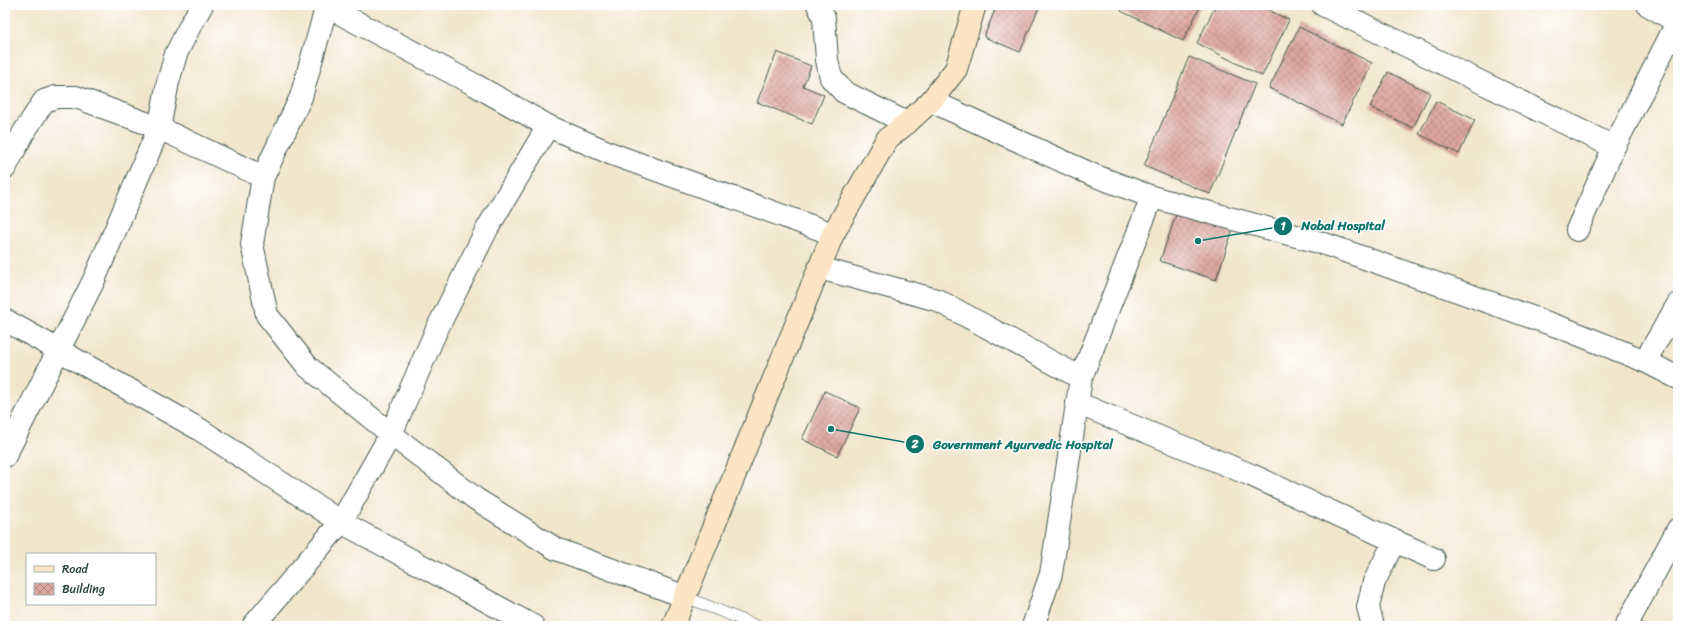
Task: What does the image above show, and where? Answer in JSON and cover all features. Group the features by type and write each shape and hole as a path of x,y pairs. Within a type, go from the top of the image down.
{"main road":[{"path":"673,626 833,234 887,139 908,123 931,101 956,69 975,5"}],"street":[{"path":"5,456 94,280 159,128 168,82 176,54 202,5"},
{"path":"686,597 556,549 476,499 391,434 308,366 267,315 252,244 263,177 301,97 326,5 475,84 548,126 612,154 833,234"},
{"path":"818,5 824,18 827,60 831,78 844,92 908,123"},
{"path":"1323,5 1614,147"},
{"path":"1577,230 1614,147 1678,22 1648,5"},
{"path":"5,168 24,132 44,101 56,97 76,97 159,128 263,177"},
{"path":"931,101 1093,175 1152,197 1322,243 1565,330 1645,361 1678,378"},
{"path":"253,626 341,522 391,434 436,331 487,229 548,126"},
{"path":"1033,626 1051,574 1081,378 1152,197"},
{"path":"819,268 937,300 1081,378"},
{"path":"1645,361 1678,304"},
{"path":"5,320 199,429 341,522 521,623"},
{"path":"1077,403 1251,475 1434,559"},
{"path":"1626,626 1678,529"},
{"path":"1373,626 1368,607 1374,582 1395,540"}],"lane":[{"path":"686,597 757,626"}],"building":[{"path":"997,5 1040,5 1020,52 984,37"},
{"path":"1124,5 1201,5 1183,41 1121,11"},
{"path":"1216,5 1258,5 1289,20 1262,76 1197,43"},
{"path":"1299,27 1372,63 1342,124 1269,88"},
{"path":"777,52 811,66 803,86 824,95 812,124 757,102"},
{"path":"1189,57 1255,84 1210,194 1144,166"},
{"path":"1388,72 1430,93 1413,128 1370,107"},
{"path":"1436,101 1475,120 1459,154 1419,134"},
{"path":"1178,209 1233,229 1216,280 1160,261"},
{"path":"825,391 860,408 837,456 802,439"}],"place":[{"name":"Nobal Hospital","path":"1198,241"},
{"name":"Government Ayurvedic Hospital","path":"831,429"}]}
